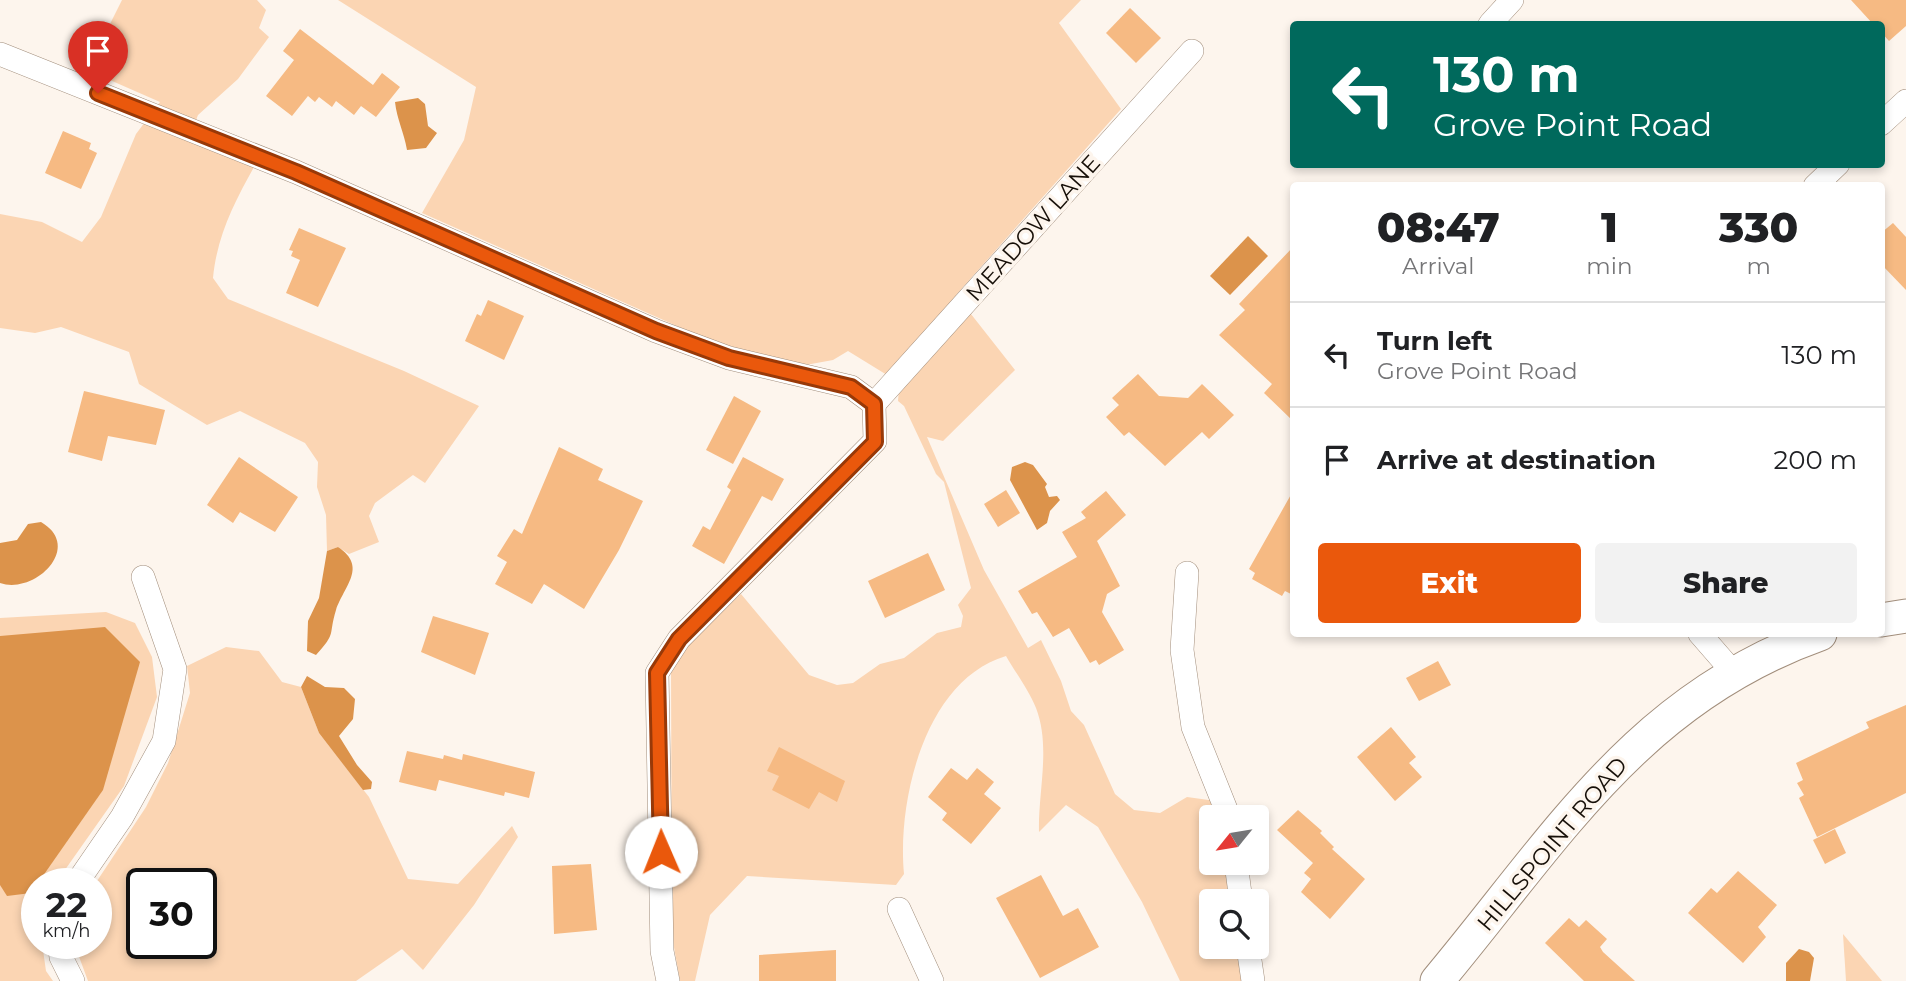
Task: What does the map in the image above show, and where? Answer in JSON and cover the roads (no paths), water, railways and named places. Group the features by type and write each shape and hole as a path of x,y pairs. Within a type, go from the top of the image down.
{"street":[{"path":"1493,21 1512,0"},
{"name":"MEADOW LANE","path":"874,404 1192,51"},
{"path":"0,54 296,172 656,331 729,358 851,387 874,404 875,442 679,639 657,673 662,951 668,981"},
{"path":"1885,120 1906,101"},
{"path":"1819,182 1834,168"},
{"path":"1186,573 1182,650 1193,727 1224,805"},
{"path":"87,868 122,817 164,741 175,669 143,578"},
{"path":"1885,619 1906,616"},
{"path":"1703,637 1733,672"},
{"name":"HILLSPOINT ROAD","path":"1437,981 1567,819 1626,754 1657,725 1733,672 1784,646 1811,637"},
{"path":"899,909 932,981"},
{"path":"62,959 73,981"},
{"path":"1250,959 1253,981"}]}
